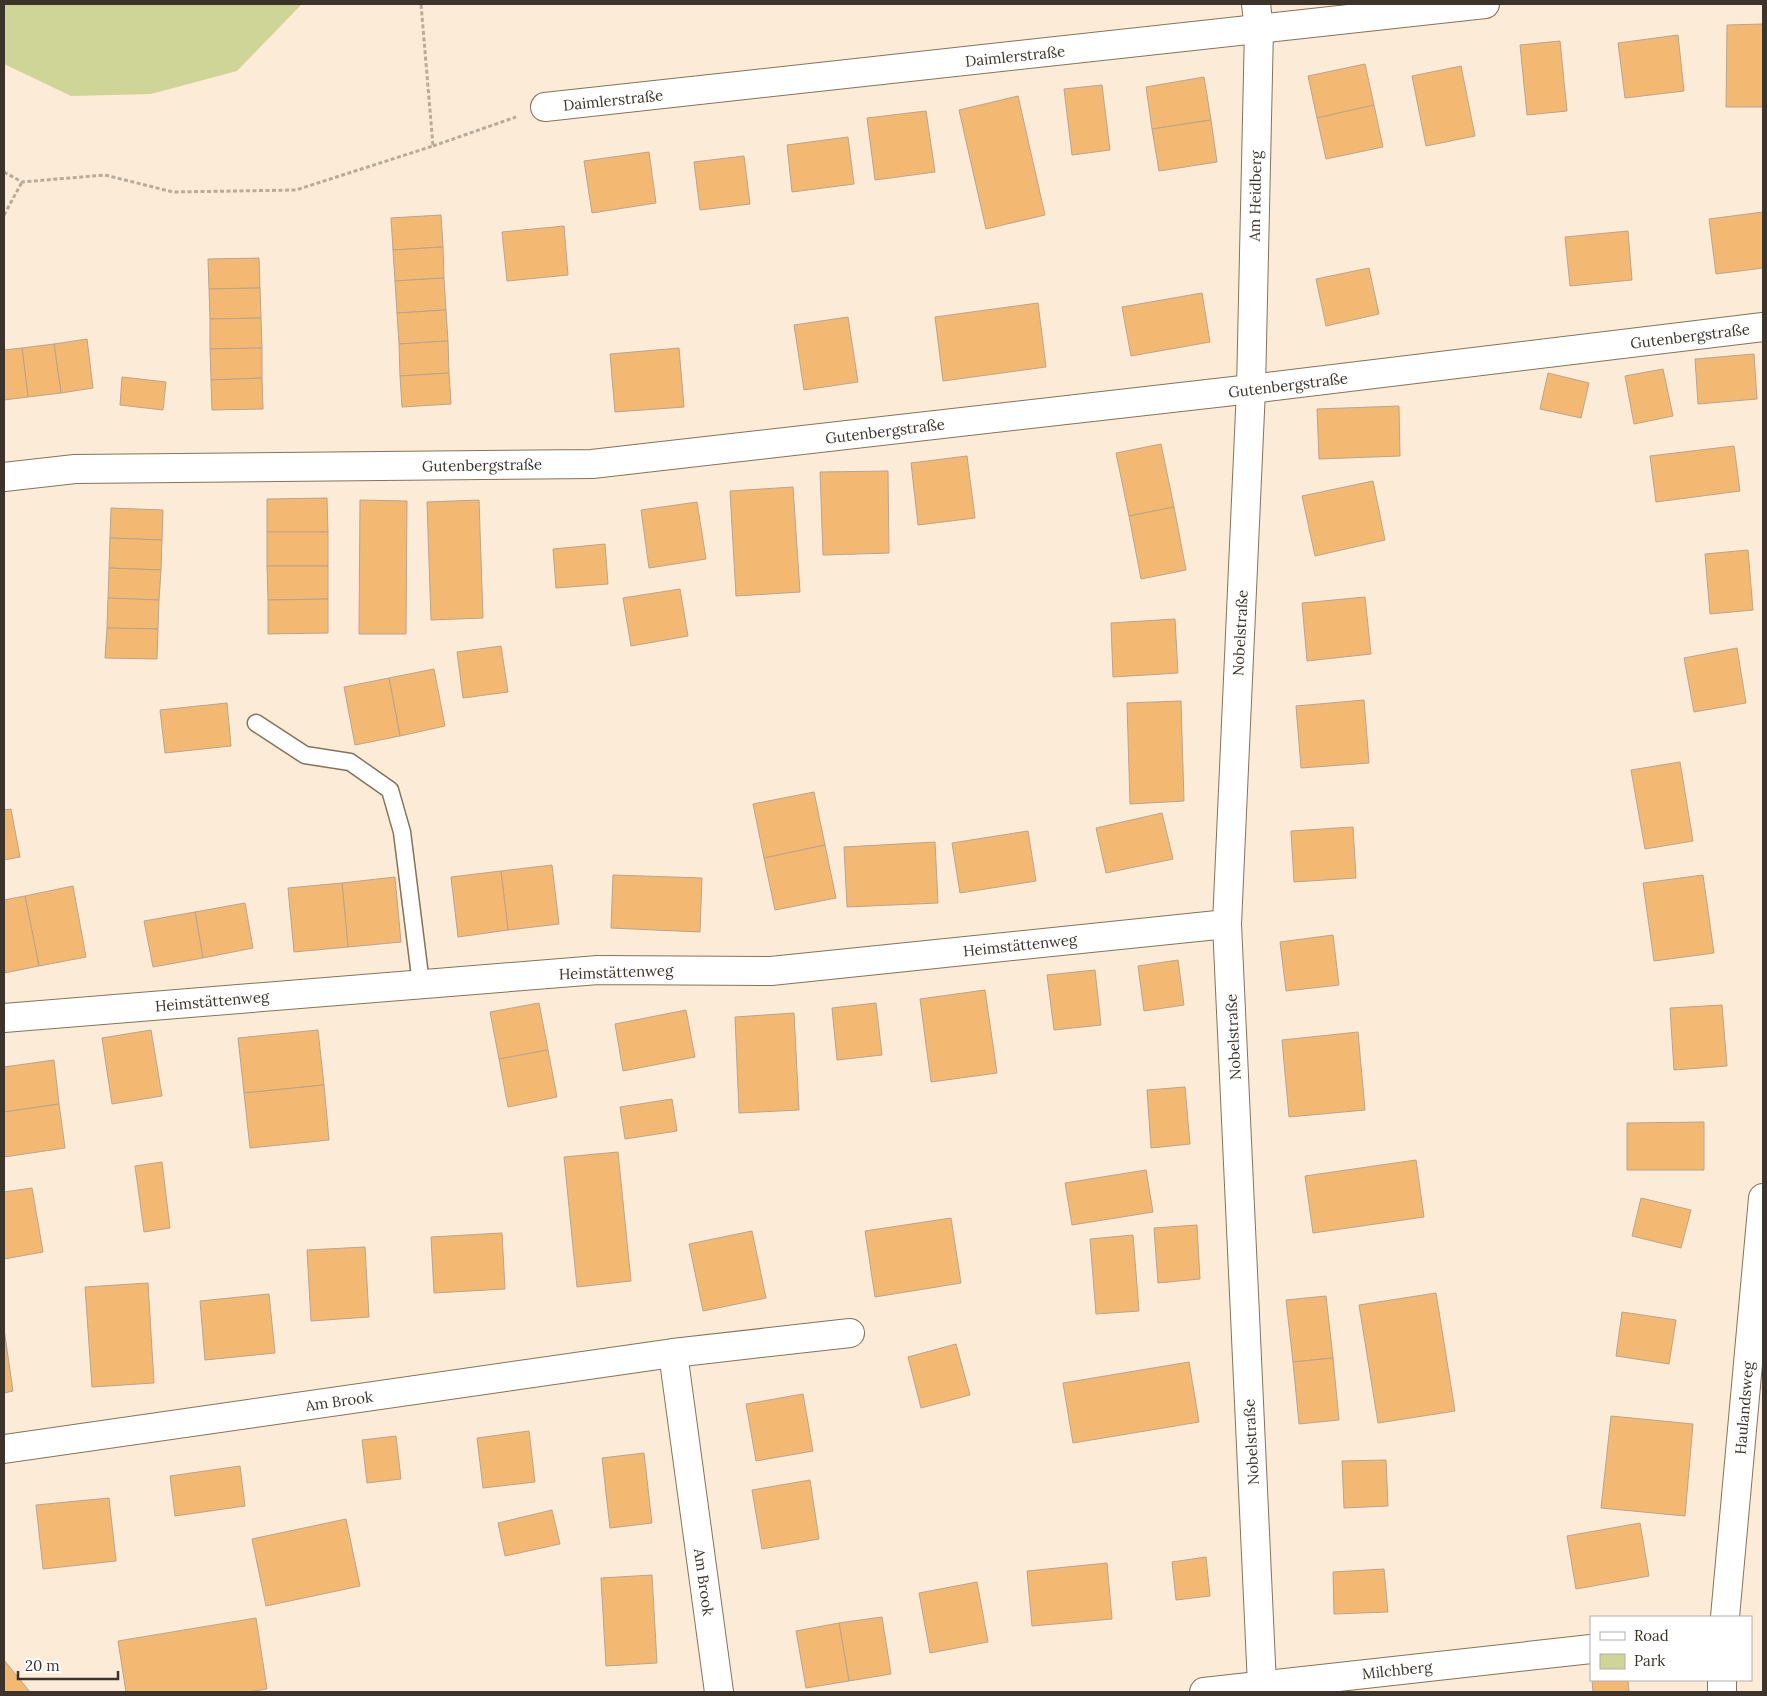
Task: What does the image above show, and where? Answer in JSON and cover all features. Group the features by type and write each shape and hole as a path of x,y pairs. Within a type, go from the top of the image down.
{"street":[{"name":"Daimlerstraße","path":"545,107 1257,17 1485,4"},
{"name":"Am Heidberg","path":"1251,389 1257,17"},
{"name":"Gutenbergstraße","path":"4,477 75,469 592,464 1251,389 1763,328"},
{"name":"Nobelstraße","path":"1251,389 1228,924 1262,1685"},
{"name":"Heimstättenweg","path":"4,1018 598,970 771,971 1228,924"},
{"name":"Haulandsweg","path":"1725,1616 1763,1198"},
{"name":"Am Brook","path":"4,1449 673,1353 850,1333"},
{"name":"Am Brook","path":"673,1353 719,1692"},
{"name":"Milchberg","path":"1204,1692 1590,1649"}],"lane":[{"path":"256,723 305,755 350,762 390,790 402,832 420,984"}],"path":[{"path":"421,4 434,146"},
{"path":"4,172 22,182 105,176 173,192 296,190 434,146 545,107"},
{"path":"4,215 22,182"}],"green space":[{"path":"4,4 302,4 237,71 151,94 71,96 4,64"}],"building":[{"path":"1763,24 1763,107 1726,107 1727,25"},
{"path":"1678,35 1684,91 1625,98 1618,43"},
{"path":"1560,41 1567,111 1527,115 1520,45"},
{"path":"1365,64 1374,105 1317,118 1308,76"},
{"path":"1461,66 1475,136 1426,146 1412,76"},
{"path":"1204,77 1211,120 1152,129 1146,87"},
{"path":"1102,85 1110,150 1072,155 1064,89"},
{"path":"1018,96 1045,215 986,229 959,110"},
{"path":"1374,105 1383,147 1326,159 1317,118"},
{"path":"926,111 935,172 875,180 867,118"},
{"path":"1211,120 1217,162 1159,171 1152,129"},
{"path":"848,137 854,184 792,192 787,145"},
{"path":"649,152 656,203 592,213 584,161"},
{"path":"744,156 750,204 700,210 694,162"},
{"path":"1763,212 1763,268 1716,274 1709,219"},
{"path":"441,215 443,247 393,250 391,218"},
{"path":"564,226 568,275 507,281 502,232"},
{"path":"1628,231 1632,280 1570,286 1565,237"},
{"path":"443,247 444,278 395,281 393,250"},
{"path":"259,258 260,288 209,289 208,259"},
{"path":"1369,268 1379,314 1326,326 1316,279"},
{"path":"444,278 446,310 397,313 395,281"},
{"path":"260,288 261,318 210,319 209,289"},
{"path":"1202,293 1210,342 1131,356 1122,307"},
{"path":"1038,303 1046,367 943,381 935,317"},
{"path":"446,310 448,341 399,344 397,313"},
{"path":"848,317 858,382 804,390 794,325"},
{"path":"261,318 262,348 210,349 210,319"},
{"path":"87,339 93,388 61,393 54,344"},
{"path":"448,341 449,373 400,376 399,344"},
{"path":"54,344 61,393 28,397 22,348"},
{"path":"22,348 28,397 4,400 4,350"},
{"path":"262,348 262,378 211,380 210,349"},
{"path":"679,348 684,407 615,412 610,354"},
{"path":"1754,354 1757,399 1698,404 1695,359"},
{"path":"1663,369 1673,416 1634,424 1625,376"},
{"path":"449,373 451,404 402,407 400,376"},
{"path":"1548,373 1589,383 1581,418 1540,409"},
{"path":"122,377 166,382 163,410 120,405"},
{"path":"262,378 263,409 212,410 211,380"},
{"path":"1399,406 1400,456 1319,459 1317,409"},
{"path":"1161,444 1174,507 1129,516 1116,453"},
{"path":"1734,446 1740,491 1656,502 1650,456"},
{"path":"967,456 975,518 918,525 911,463"},
{"path":"888,471 889,553 823,555 820,472"},
{"path":"1373,481 1385,540 1315,556 1302,496"},
{"path":"793,487 800,592 736,596 730,491"},
{"path":"327,498 328,532 267,532 267,499"},
{"path":"360,500 407,501 406,634 359,634"},
{"path":"479,500 483,618 431,620 427,502"},
{"path":"697,502 706,559 649,568 641,510"},
{"path":"1174,507 1186,570 1141,579 1129,516"},
{"path":"111,508 163,510 162,540 110,538"},
{"path":"267,532 328,532 328,566 267,566"},
{"path":"110,538 162,540 161,570 109,568"},
{"path":"605,544 608,584 556,588 553,549"},
{"path":"1748,550 1753,610 1710,614 1705,554"},
{"path":"267,566 328,566 328,599 268,600"},
{"path":"109,568 161,570 159,600 108,598"},
{"path":"680,589 688,636 631,646 623,598"},
{"path":"1365,597 1371,654 1307,661 1302,603"},
{"path":"108,598 159,600 158,629 107,628"},
{"path":"328,599 328,633 268,634 268,600"},
{"path":"1175,619 1178,673 1113,677 1111,623"},
{"path":"107,628 158,629 157,659 105,658"},
{"path":"501,646 508,692 463,698 457,652"},
{"path":"1737,648 1746,703 1694,712 1684,658"},
{"path":"434,669 445,726 400,736 389,678"},
{"path":"389,678 400,736 355,745 344,687"},
{"path":"1364,700 1369,763 1301,768 1296,706"},
{"path":"1181,701 1184,801 1130,804 1127,703"},
{"path":"227,703 231,746 165,753 160,710"},
{"path":"1680,762 1693,841 1645,849 1631,770"},
{"path":"814,792 825,845 764,858 753,804"},
{"path":"11,809 20,857 4,860 4,810"},
{"path":"1162,813 1173,859 1106,873 1096,828"},
{"path":"1353,827 1356,878 1294,882 1291,831"},
{"path":"1028,831 1036,881 960,893 952,843"},
{"path":"935,842 938,903 847,907 844,847"},
{"path":"825,845 836,898 775,910 764,858"},
{"path":"552,865 559,924 508,930 501,871"},
{"path":"501,871 508,930 458,937 451,877"},
{"path":"613,875 702,878 700,932 611,928"},
{"path":"1703,875 1714,953 1654,961 1643,883"},
{"path":"395,877 401,942 348,947 342,883"},
{"path":"342,883 348,947 294,952 288,888"},
{"path":"73,886 86,957 39,966 25,896"},
{"path":"25,896 39,966 4,973 4,900"},
{"path":"245,903 253,948 203,958 195,912"},
{"path":"195,912 203,958 153,967 144,921"},
{"path":"1333,935 1339,985 1286,991 1280,942"},
{"path":"1178,960 1184,1005 1144,1011 1138,966"},
{"path":"1095,970 1101,1025 1054,1030 1047,975"},
{"path":"985,990 997,1073 931,1082 920,999"},
{"path":"539,1003 548,1050 499,1059 490,1012"},
{"path":"876,1003 882,1055 837,1060 832,1008"},
{"path":"1722,1005 1727,1066 1674,1070 1670,1008"},
{"path":"686,1010 695,1057 623,1071 615,1024"},
{"path":"794,1013 799,1110 739,1113 735,1017"},
{"path":"151,1030 162,1096 112,1104 102,1038"},
{"path":"318,1030 324,1085 244,1093 238,1038"},
{"path":"1358,1032 1365,1110 1289,1117 1282,1040"},
{"path":"548,1050 557,1097 508,1107 499,1059"},
{"path":"54,1060 59,1104 4,1112 4,1067"},
{"path":"324,1085 329,1140 250,1148 244,1093"},
{"path":"1185,1087 1190,1144 1151,1148 1147,1090"},
{"path":"672,1099 677,1131 625,1139 620,1107"},
{"path":"59,1104 65,1148 4,1157 4,1112"},
{"path":"1704,1122 1704,1170 1627,1170 1627,1123"},
{"path":"618,1152 631,1281 577,1287 564,1157"},
{"path":"1416,1160 1424,1217 1313,1233 1305,1176"},
{"path":"162,1162 170,1228 144,1232 135,1166"},
{"path":"1146,1170 1153,1212 1072,1225 1065,1183"},
{"path":"32,1188 43,1252 4,1259 4,1192"},
{"path":"1641,1198 1691,1210 1681,1248 1632,1236"},
{"path":"951,1218 961,1283 875,1297 865,1231"},
{"path":"1197,1225 1200,1279 1158,1283 1154,1228"},
{"path":"752,1231 766,1298 703,1311 689,1244"},
{"path":"502,1233 505,1289 434,1293 431,1237"},
{"path":"1133,1235 1139,1311 1096,1314 1090,1239"},
{"path":"365,1247 369,1317 311,1321 307,1250"},
{"path":"148,1283 154,1383 92,1387 85,1287"},
{"path":"1436,1293 1455,1411 1378,1423 1359,1305"},
{"path":"269,1294 275,1353 205,1360 200,1301"},
{"path":"1326,1296 1333,1358 1293,1362 1286,1300"},
{"path":"1622,1312 1676,1320 1669,1364 1616,1356"},
{"path":"4,1329 13,1391 4,1393"},
{"path":"956,1344 970,1395 921,1408 908,1357"},
{"path":"1333,1358 1339,1420 1299,1424 1293,1362"},
{"path":"1189,1362 1199,1422 1073,1443 1063,1383"},
{"path":"803,1394 813,1451 756,1461 746,1404"},
{"path":"1611,1416 1693,1424 1685,1516 1601,1508"},
{"path":"529,1431 535,1482 483,1488 477,1438"},
{"path":"396,1436 401,1479 367,1483 362,1440"},
{"path":"644,1453 652,1523 610,1528 602,1458"},
{"path":"1386,1460 1388,1506 1344,1508 1342,1461"},
{"path":"240,1466 245,1506 175,1516 170,1476"},
{"path":"810,1480 819,1539 762,1549 752,1490"},
{"path":"109,1498 116,1561 43,1569 36,1505"},
{"path":"552,1510 560,1544 505,1556 498,1523"},
{"path":"346,1519 360,1586 266,1606 252,1539"},
{"path":"1640,1523 1649,1576 1576,1589 1567,1536"},
{"path":"1206,1557 1210,1596 1176,1600 1172,1562"},
{"path":"1107,1563 1112,1619 1032,1626 1027,1571"},
{"path":"1384,1569 1388,1612 1334,1614 1333,1572"},
{"path":"652,1575 657,1663 606,1666 601,1578"},
{"path":"977,1582 988,1642 930,1653 919,1593"},
{"path":"882,1617 891,1674 849,1681 839,1623"},
{"path":"256,1618 267,1689 248,1692 126,1692 118,1641"},
{"path":"839,1623 849,1681 806,1688 796,1631"},
{"path":"4,1660 30,1692 4,1692"},
{"path":"1592,1681 1628,1681 1629,1692 1593,1692"}]}
